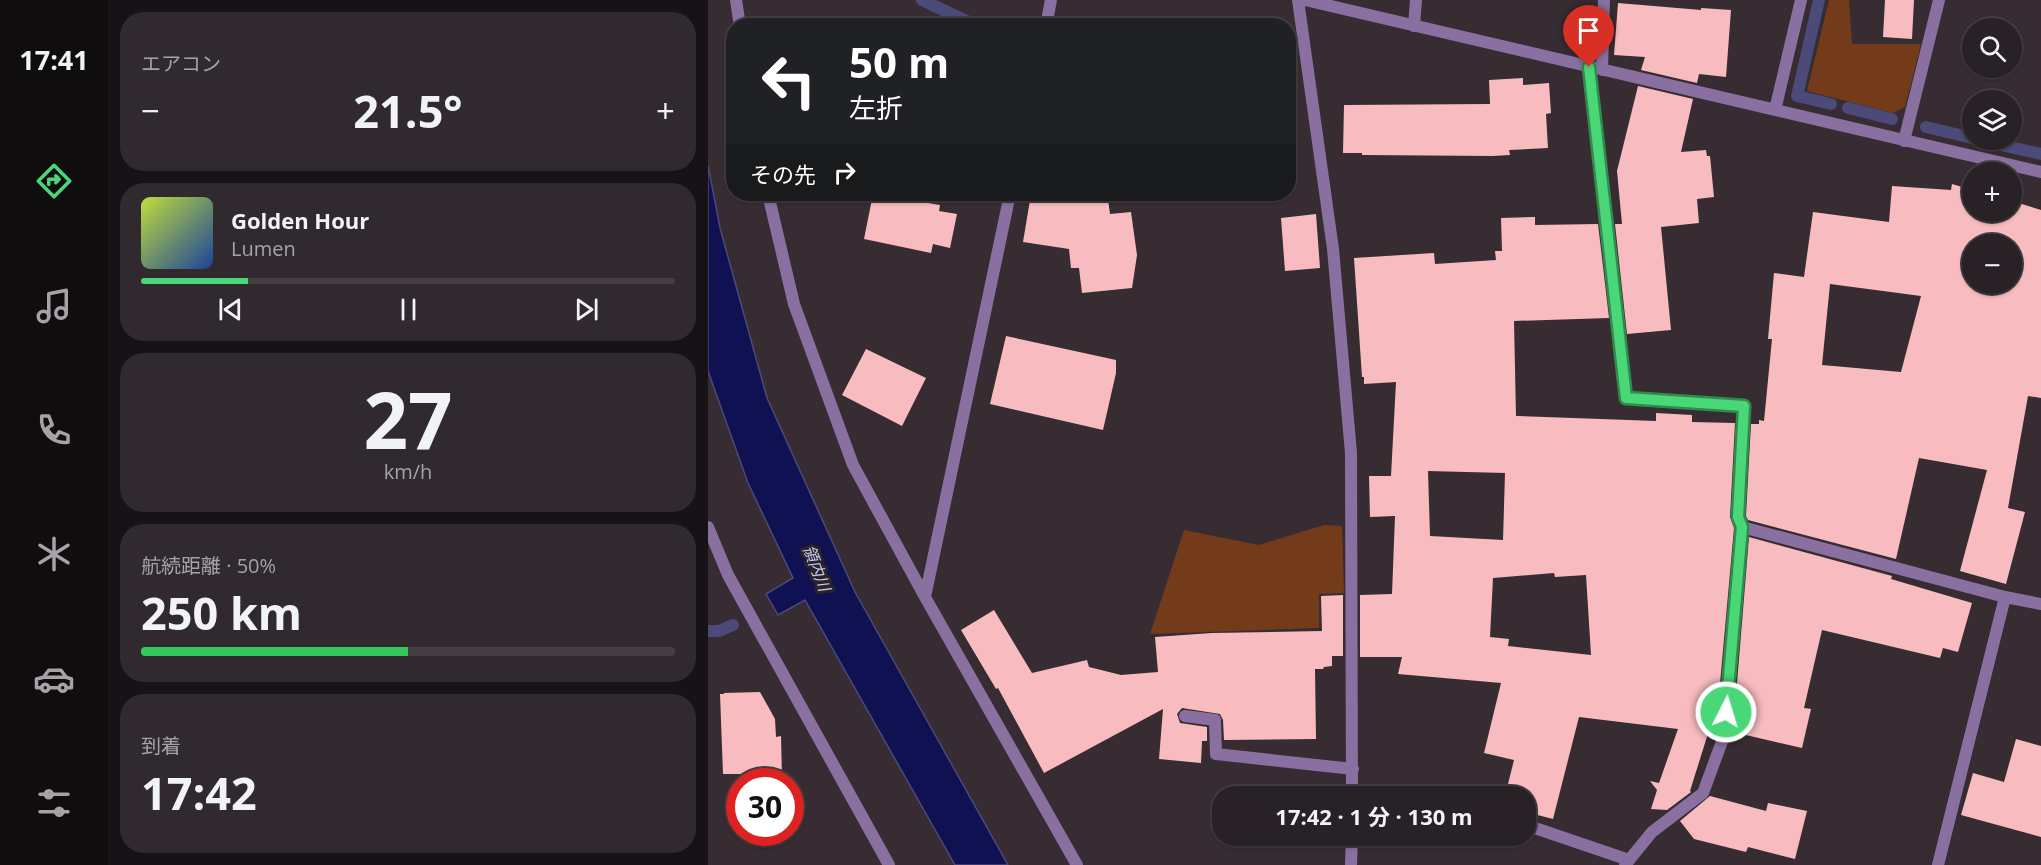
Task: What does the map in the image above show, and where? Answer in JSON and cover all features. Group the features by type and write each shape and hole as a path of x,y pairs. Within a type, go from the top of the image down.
{"street":[{"path":"736,0 739,18"},
{"path":"1048,18 1051,0"},
{"path":"1298,0 1333,249 1351,453 1352,786"},
{"path":"1305,0 2041,172"},
{"path":"1414,26 1416,0"},
{"path":"1602,70 1604,0"},
{"path":"1775,110 1801,0"},
{"path":"1904,141 1939,0"},
{"path":"1536,829 1628,863 1652,832 1703,793 1724,736 1742,527 1738,517 1744,406 1626,398 1589,67"},
{"path":"770,201 794,304 854,465 925,597 1077,865"},
{"path":"925,597 1009,201"},
{"path":"708,526 728,575 889,865"},
{"path":"1742,527 2005,597 2041,604"},
{"path":"1938,865 2005,597"},
{"path":"1185,716 1215,720 1216,754 1353,769"},
{"path":"1351,865 1352,846"}],"shaded area":[{"path":"1829,0 1849,0 1852,44 1921,44 1905,107 1893,113 1807,91"},
{"path":"1324,525 1342,526 1344,593 1319,594 1319,628 1150,634 1184,530 1259,545"}],"water":[{"name":"領内川","path":"708,165 720,228 767,398 855,592 1008,865 955,865 805,600 778,615 766,594 793,578 748,483 708,371"}],"building":[{"path":"1885,0 1914,0 1912,39 1883,37"},
{"path":"1618,3 1701,10 1701,8 1731,10 1726,77 1699,74 1697,83 1641,70 1645,57 1614,55"},
{"path":"1523,78 1523,85 1549,83 1551,113 1546,114 1548,148 1509,150 1510,155 1493,156 1343,153 1344,105 1490,104 1489,80"},
{"path":"1638,86 1693,99 1681,152 1706,150 1707,156 1710,156 1714,197 1697,199 1699,223 1661,227 1671,330 1627,334 1615,224 1622,224 1617,171"},
{"path":"1952,184 1962,187 1962,222 2022,222 2022,204 2041,210 2041,398 2028,396 2008,508 2025,512 2006,584 1960,571 1987,470 1919,458 1896,559 1748,520 1746,516 1751,424 1759,424 1759,420 1764,421 1772,339 1768,339 1774,273 1804,277 1813,212 1889,222 1892,186 1951,190","holes":["1830,284 1921,296 1901,372 1822,365"]},
{"path":"872,201 916,201 940,205 939,211 957,214 950,248 933,244 931,253 864,239"},
{"path":"1030,201 1108,201 1110,214 1131,212 1137,255 1132,288 1082,293 1079,268 1071,268 1069,249 1023,242"},
{"path":"1316,214 1320,268 1285,271 1281,218"},
{"path":"1535,217 1535,225 1598,224 1609,318 1514,321 1516,416 1656,421 1656,413 1692,415 1692,422 1735,423 1730,517 1734,528 1716,728 1710,727 1691,792 1667,810 1651,809 1657,790 1650,781 1659,783 1678,729 1579,717 1553,819 1536,815 1536,786 1508,786 1514,760 1484,753 1501,683 1398,674 1402,657 1360,657 1360,595 1392,594 1395,516 1370,517 1369,476 1391,476 1396,382 1364,384 1354,258 1434,253 1435,264 1496,260 1495,251 1502,251 1501,218","holes":["1428,471 1505,473 1503,540 1430,536","1554,573 1555,577 1586,575 1591,655 1508,646 1509,639 1490,637 1493,578"]},
{"path":"1006,336 1116,360 1116,373 1103,430 990,404"},
{"path":"866,349 926,378 902,426 842,395"},
{"path":"1749,537 1892,576 1891,579 1972,603 1958,652 1943,648 1940,658 1822,630 1804,708 1811,709 1802,748 1733,732"},
{"path":"1343,595 1343,656 1332,656 1332,666 1315,669 1316,739 1224,740 1223,720 1220,714 1182,708 1177,714 1180,723 1207,727 1207,741 1202,741 1201,763 1159,759 1163,709 1044,773 998,688 996,689 961,630 994,610 1032,673 1087,660 1089,667 1121,675 1158,672 1155,637 1212,633 1322,631 1321,596"},
{"path":"760,692 775,719 776,737 781,736 782,768 726,768 726,774 723,774 720,694"},
{"path":"2016,739 2041,746 2041,837 1961,815 1973,773 2004,782"},
{"path":"1710,796 1766,811 1768,803 1807,811 1795,859 1748,847 1746,852 1694,839 1680,821"}],"waterway":[{"path":"922,0 960,18"},
{"path":"1819,0 1797,96 1831,104"},
{"path":"1848,108 1892,119"},
{"path":"1926,127 1962,136"},
{"path":"2022,150 2041,154"},
{"path":"708,631 719,631 733,625"}],"route":[{"path":"1589,67 1626,398 1744,406 1738,517 1742,527 1726,712"}]}
